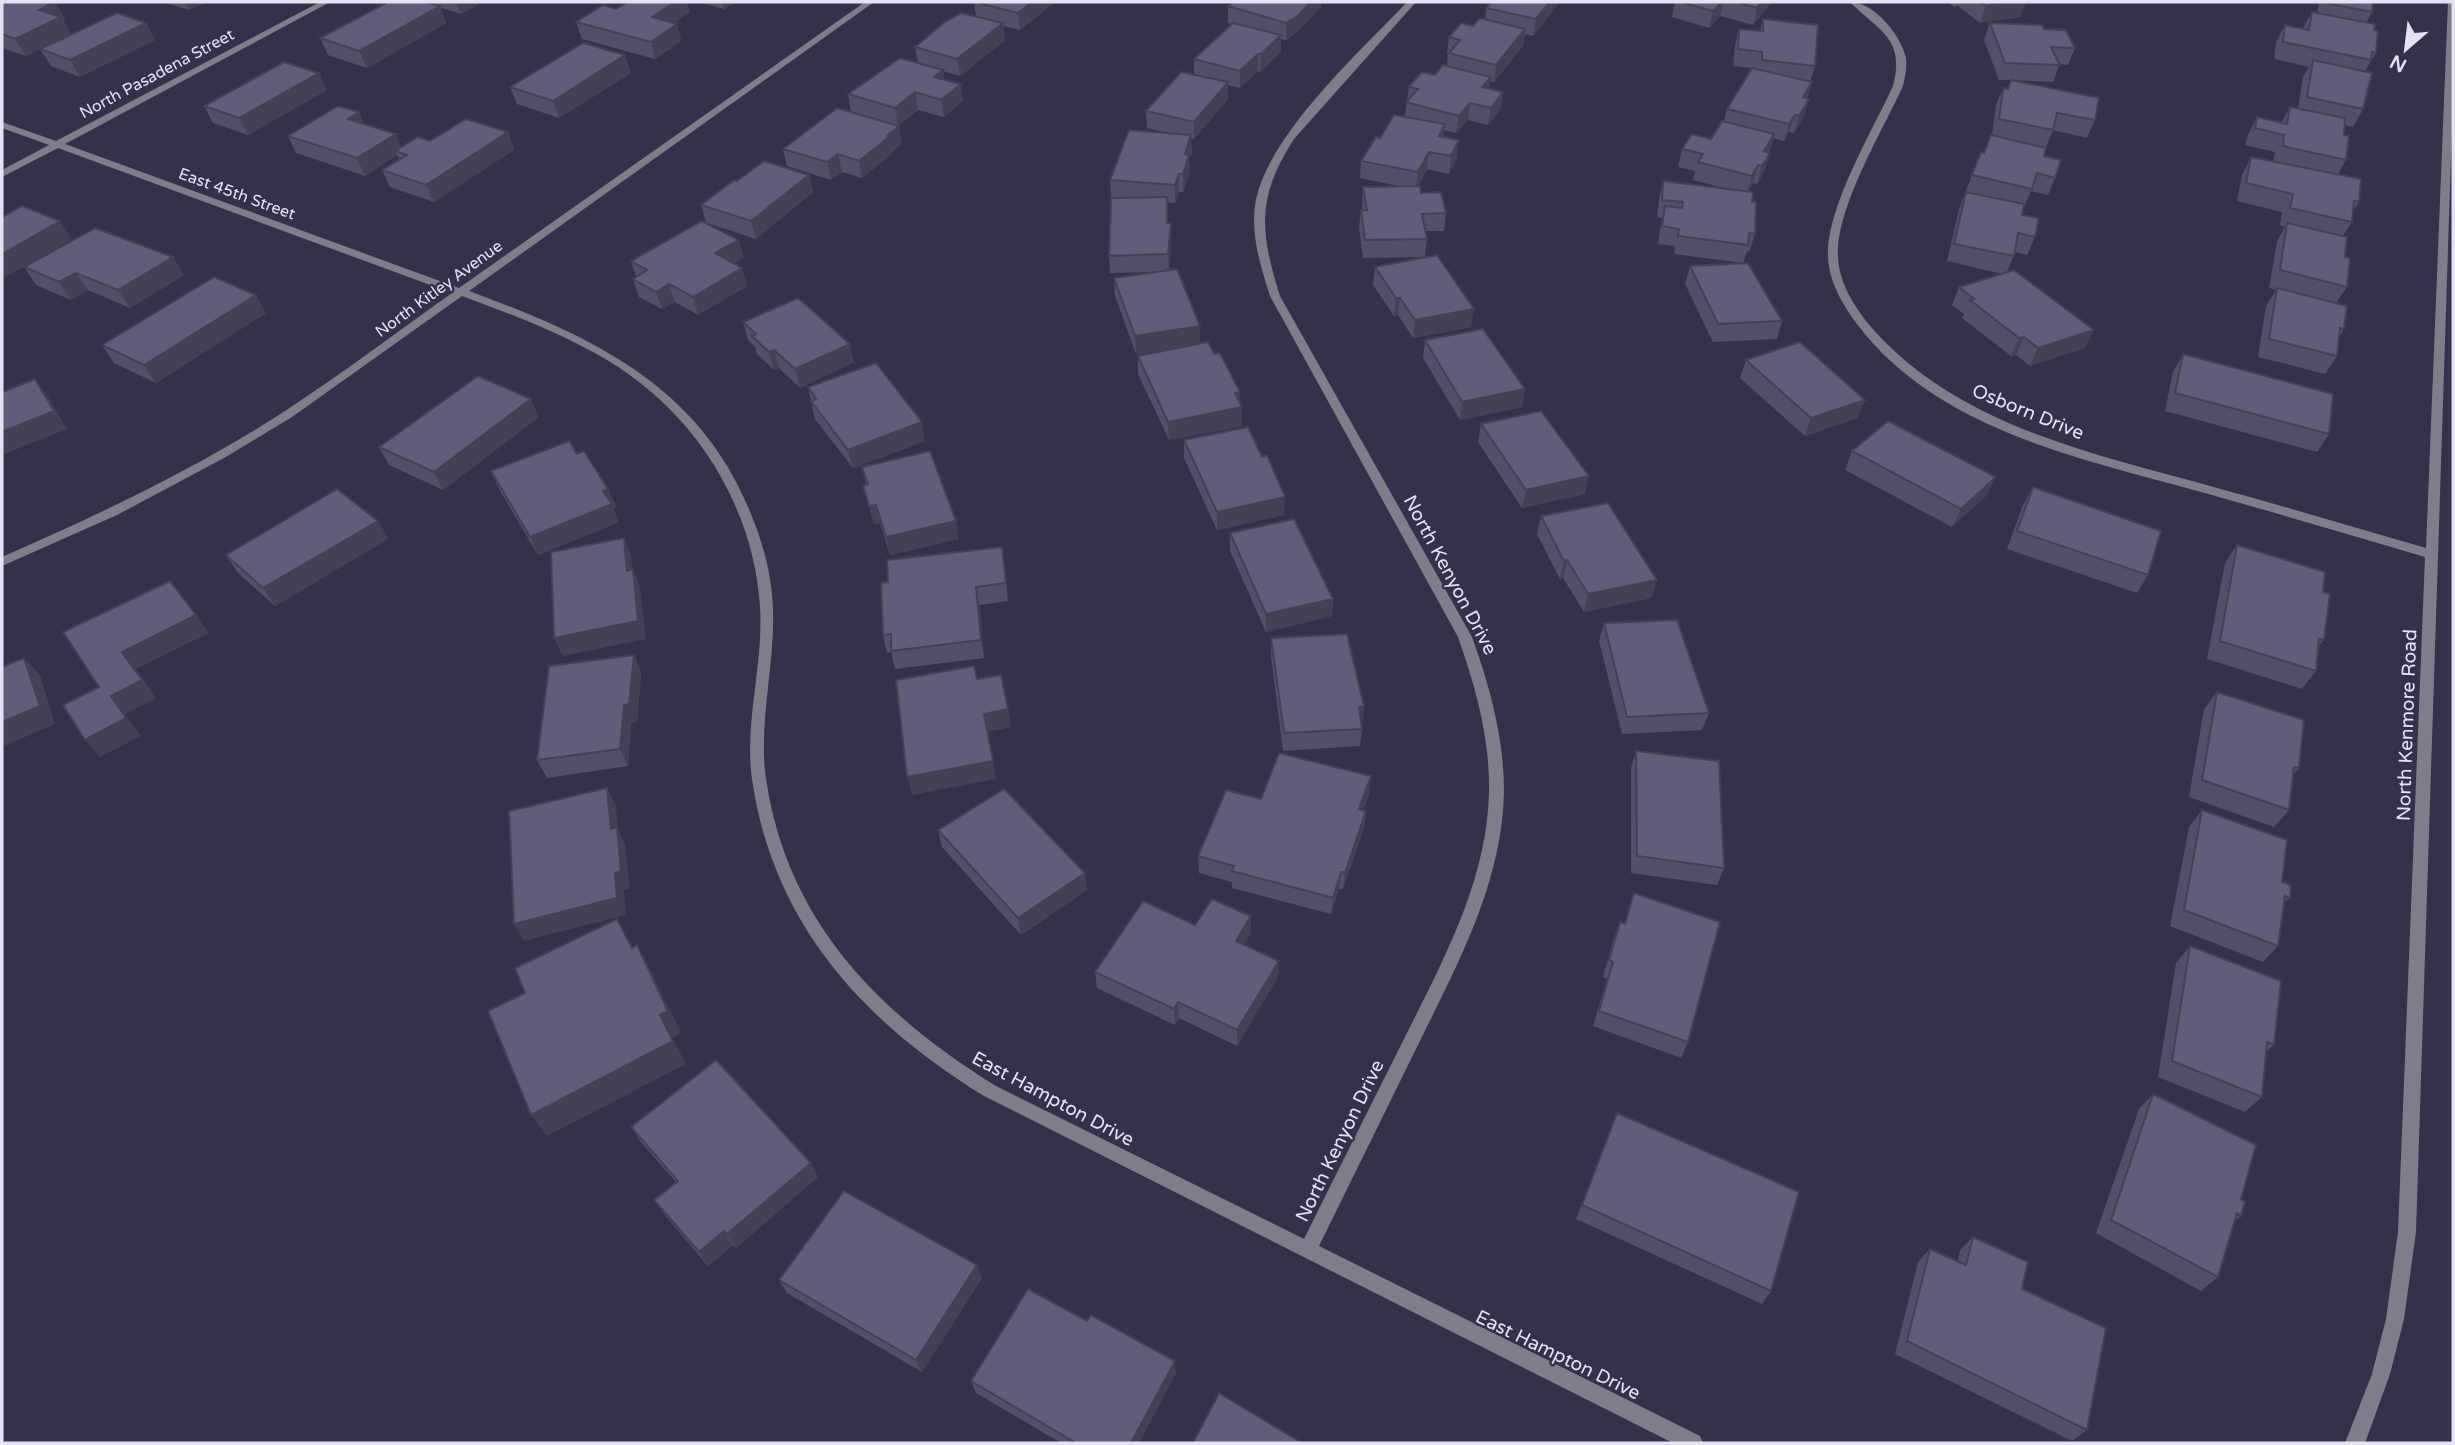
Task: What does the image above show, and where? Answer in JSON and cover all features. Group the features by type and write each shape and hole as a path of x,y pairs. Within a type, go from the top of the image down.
{"street":[{"name":"North Pasadena Street","path":"2,174 326,2"},
{"name":"North Kitley Avenue","path":"2,562 93,522 229,450 342,378 870,2"},
{"name":"North Kenyon Drive","path":"1307,1251 1458,947 1483,882 1495,823 1496,752 1490,712 1465,637 1275,296 1258,239 1261,196 1267,176 1287,139 1412,2"},
{"name":"Osborn Drive","path":"1854,2 1870,13 1892,37 1902,61 1902,77 1838,219 1832,248 1838,283 1857,319 1877,342 1904,367 1953,400 1992,420 2057,446 2432,554"},
{"name":"North Kenmore Road","path":"2355,1443 2381,1374 2392,1330 2407,1232 2452,2"},
{"name":"East 45th Street","path":"2,125 462,292"},
{"name":"East Hampton Drive","path":"462,292 546,323 638,374 691,424 733,483 745,510 765,585 767,636 758,729 758,770 770,829 783,872 828,953 878,1010 965,1077 1693,1443"}],"building":[{"path":"2,2 54,2 39,10 61,17 15,39 2,34"},
{"path":"388,2 426,2 440,6 359,51 320,38"},
{"path":"627,2 675,2 652,17 677,24 651,42 576,22 603,5 616,9"},
{"path":"974,2 1032,2 1018,13"},
{"path":"1233,2 1311,2 1299,15 1286,23 1228,6"},
{"path":"1491,2 1550,2 1536,19 1486,8"},
{"path":"1679,2 1722,2 1713,11"},
{"path":"1735,2 1762,2 1757,8"},
{"path":"1980,2 2015,2 1986,6"},
{"path":"2373,2 2372,12 2325,3"},
{"path":"2312,12 2375,24 2374,30 2378,31 2376,53 2372,52 2371,60 2283,42 2285,25 2309,30"},
{"path":"117,13 146,23 70,60 40,49"},
{"path":"961,13 1003,23 957,59 915,47 946,21"},
{"path":"1480,18 1525,29 1496,65 1449,53 1460,40 1449,37 1461,23 1473,26"},
{"path":"1763,19 1818,25 1815,66 1762,60 1762,52 1738,49 1739,29 1763,31"},
{"path":"1233,23 1281,35 1240,71 1194,59"},
{"path":"1990,23 2042,25 2044,29 2066,30 2075,48 2051,47 2060,65 2005,63"},
{"path":"583,43 625,55 553,101 510,87"},
{"path":"900,58 943,70 934,77 961,84 941,100 915,92 895,108 848,94"},
{"path":"2313,60 2372,73 2363,109 2307,97"},
{"path":"284,62 319,73 239,118 204,106"},
{"path":"1443,65 1491,77 1482,87 1503,92 1491,108 1470,103 1459,116 1406,102 1418,89 1409,86 1422,72 1435,75"},
{"path":"1752,68 1812,82 1803,97 1809,99 1799,116 1795,115 1789,124 1727,109"},
{"path":"1181,72 1228,82 1194,122 1146,111"},
{"path":"2011,80 2099,98 2095,120 2057,113 2053,130 1999,119 2003,88 2008,89"},
{"path":"338,106 359,112 348,119 396,134 357,158 288,136"},
{"path":"2290,107 2345,118 2344,135 2349,136 2346,160 2283,146 2284,135 2255,128 2257,117 2287,124"},
{"path":"837,108 899,126 859,161 838,154 827,162 783,149"},
{"path":"1394,115 1445,124 1439,136 1459,140 1451,156 1429,152 1418,172 1361,161"},
{"path":"466,119 508,132 426,185 382,170 407,155 395,151 418,137 430,141"},
{"path":"1722,121 1774,134 1764,151 1770,153 1752,176 1698,162 1703,154 1682,149 1692,134 1711,139"},
{"path":"1129,130 1191,135 1183,174 1179,174 1175,185 1110,180"},
{"path":"1991,135 2046,148 2044,156 2061,160 2055,178 2037,173 2032,189 1972,175"},
{"path":"2251,157 2361,179 2359,202 2354,201 2352,222 2290,208 2293,194 2246,183"},
{"path":"764,161 809,175 751,221 701,205 734,180 737,181"},
{"path":"1663,181 1753,192 1752,202 1756,202 1755,234 1749,233 1748,245 1678,236 1679,229 1662,226 1665,206 1682,208 1683,202 1662,200"},
{"path":"1420,186 1421,193 1441,192 1446,213 1422,214 1427,239 1365,240 1361,210 1367,210 1363,187"},
{"path":"1966,192 2024,204 2022,215 2039,218 2035,237 2018,233 2014,256 1954,244"},
{"path":"1167,197 1167,223 1171,223 1168,254 1109,256 1111,198"},
{"path":"22,206 60,221 2,254 2,217"},
{"path":"702,221 739,240 715,253 742,268 693,297 669,284 656,292 633,279 647,270 631,261"},
{"path":"2287,223 2347,237 2345,257 2350,258 2347,287 2280,270"},
{"path":"95,228 173,257 118,290 76,273 59,282 24,267"},
{"path":"1437,255 1474,309 1415,320 1375,267"},
{"path":"1748,263 1782,321 1718,324 1690,266"},
{"path":"1177,269 1200,326 1135,336 1114,278"},
{"path":"2014,270 2094,330 2038,348 2024,337 2019,338 1970,300 1974,299 1959,287"},
{"path":"214,277 256,295 144,365 102,345"},
{"path":"2277,288 2347,306 2344,329 2340,328 2337,356 2269,339"},
{"path":"798,298 850,344 795,369 774,350 769,352 752,336 756,334 743,322"},
{"path":"1483,329 1525,389 1462,402 1425,340"},
{"path":"1208,342 1214,354 1220,353 1240,392 1235,393 1242,407 1168,422 1138,356"},
{"path":"1800,342 1865,400 1811,418 1746,360"},
{"path":"2183,354 2333,394 2329,434 2175,393"},
{"path":"876,363 922,422 848,450 811,401 816,399 808,387"},
{"path":"478,376 531,399 434,472 379,447"},
{"path":"35,379 54,411 2,432 2,392"},
{"path":"1541,411 1589,476 1526,490 1481,424"},
{"path":"1888,421 1996,477 1961,509 1852,451"},
{"path":"1248,427 1262,457 1267,455 1285,497 1217,512 1184,440"},
{"path":"569,441 577,454 584,451 608,489 603,491 612,504 530,537 491,471"},
{"path":"930,451 956,521 886,537 876,505 869,506 863,486 868,484 862,467"},
{"path":"2033,487 2161,531 2148,575 2017,531"},
{"path":"337,489 378,521 263,588 226,555"},
{"path":"1608,503 1657,580 1588,594 1567,560 1564,561 1541,516"},
{"path":"1294,519 1333,599 1266,614 1230,533"},
{"path":"624,538 627,571 633,569 638,621 554,638 551,552"},
{"path":"2237,545 2325,572 2323,592 2330,594 2324,640 2319,639 2316,671 2220,641"},
{"path":"1002,547 1006,583 976,587 981,640 891,651 891,634 883,635 881,583 888,582 887,560"},
{"path":"170,581 196,615 122,652 142,680 111,696 126,718 85,740 63,705 99,687 63,632"},
{"path":"1677,620 1709,713 1627,717 1604,623"},
{"path":"1347,634 1364,706 1359,707 1362,729 1284,733 1271,638"},
{"path":"634,655 629,704 624,705 620,749 537,760 549,666"},
{"path":"24,658 40,706 2,722 2,667"},
{"path":"974,666 977,679 1001,675 1008,709 984,714 993,761 907,777 896,680"},
{"path":"2217,692 2304,720 2299,768 2294,767 2289,810 2202,780"},
{"path":"1636,751 1719,761 1724,868 1637,856"},
{"path":"1279,753 1371,776 1359,809 1366,811 1345,873 1341,872 1333,898 1232,871 1234,866 1198,856 1226,790 1261,799"},
{"path":"607,788 611,829 617,827 621,871 615,873 617,898 514,924 509,811"},
{"path":"1004,789 1085,873 1018,918 938,830"},
{"path":"2202,810 2287,840 2282,882 2291,885 2290,898 2285,896 2278,946 2184,910"},
{"path":"1634,893 1720,922 1688,1042 1599,1011 1613,962 1609,960 1620,922 1625,924"},
{"path":"1212,899 1251,916 1236,941 1279,961 1237,1030 1178,1002 1174,1009 1095,972 1143,901 1195,925"},
{"path":"617,919 632,948 637,945 668,1011 660,1015 673,1041 531,1115 488,1011 525,993 515,968"},
{"path":"2190,946 2281,981 2274,1045 2267,1042 2262,1097 2172,1061"},
{"path":"716,1060 811,1163 727,1234 724,1231 699,1252 654,1200 678,1181 631,1127"},
{"path":"2153,1094 2256,1145 2241,1199 2245,1202 2241,1216 2237,1213 2218,1277 2111,1220"},
{"path":"1617,1113 1799,1192 1771,1291 1582,1205"},
{"path":"844,1191 977,1265 916,1360 779,1280"},
{"path":"1973,1237 2028,1262 2022,1289 2106,1328 2087,1430 1907,1341 1930,1249 1966,1265"},
{"path":"1028,1289 1087,1321 1091,1315 1175,1361 1131,1443 1076,1443 971,1381"},
{"path":"1219,1393 1302,1443 1193,1443"}]}
